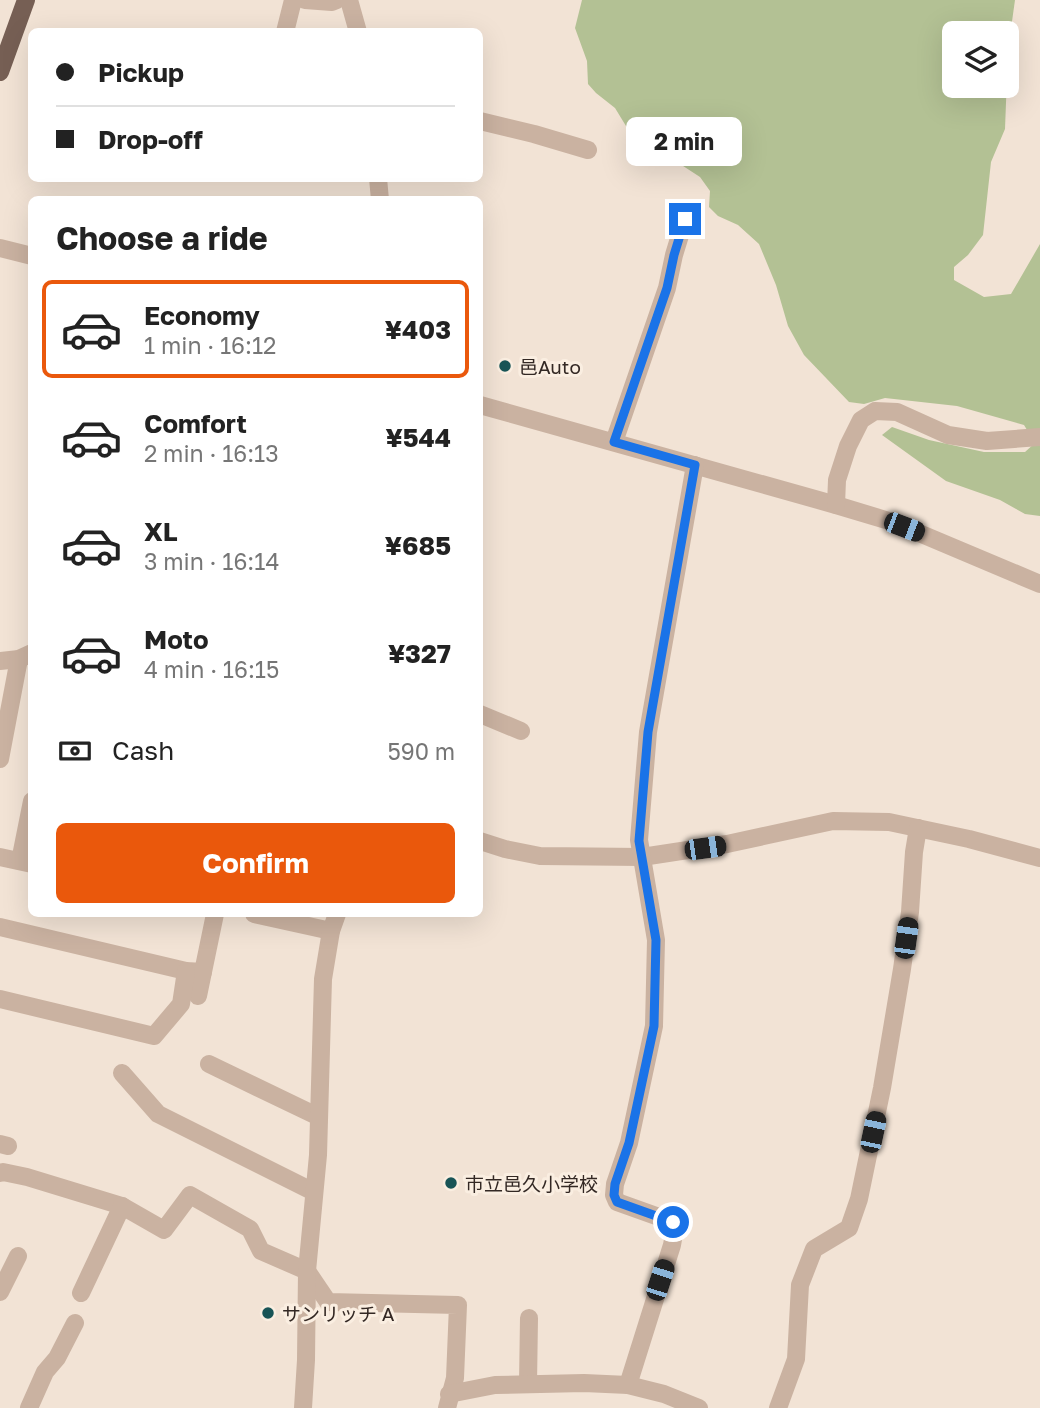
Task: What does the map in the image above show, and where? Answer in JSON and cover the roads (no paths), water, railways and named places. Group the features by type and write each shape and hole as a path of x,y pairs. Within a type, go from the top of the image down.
{"main road":[{"path":"0,72 26,0"}],"street":[{"path":"286,28 293,0"},
{"path":"305,0 337,0"},
{"path":"349,0 357,28"},
{"path":"483,122 588,150"},
{"path":"614,442 667,288 685,219"},
{"path":"0,248 28,255"},
{"path":"483,406 836,505 909,529 1040,584"},
{"path":"836,505 837,481 848,446 861,419 875,411 897,412 948,435 987,440 1040,437"},
{"path":"628,1385 675,1228 673,1222 617,1202 614,1195 629,1143 654,1026 656,940 639,841 648,732 695,465"},
{"path":"0,661 25,656 0,759"},
{"path":"483,715 521,731"},
{"path":"483,842 540,856 642,857 727,844 833,821 889,822 1040,858"},
{"path":"778,1408 796,1359 800,1285 814,1249 849,1228 859,1199 900,982 918,828"},
{"path":"0,857 26,862 28,842"},
{"path":"0,999 154,1036 181,1004 214,917"},
{"path":"284,917 334,922 323,979 319,1117 307,1271 303,1408"},
{"path":"0,927 195,971"},
{"path":"195,971 198,996"},
{"path":"209,1064 319,1117"},
{"path":"122,1073 158,1114 314,1192"},
{"path":"0,1173 27,1177 122,1206 164,1230 190,1195 250,1229 261,1251 307,1271 328,1302 458,1305 455,1378 448,1401"},
{"path":"82,1293 122,1206"},
{"path":"0,1292 18,1256"},
{"path":"528,1318 528,1384"},
{"path":"29,1408 45,1372 57,1358 75,1322"},
{"path":"448,1401 495,1385 584,1383 628,1385 664,1394 699,1408"}],"place":[{"name":"邑Auto","path":"505,366"},
{"name":"市立邑久小学校","path":"451,1183"},
{"name":"サンリッチ A","path":"268,1313"}]}
